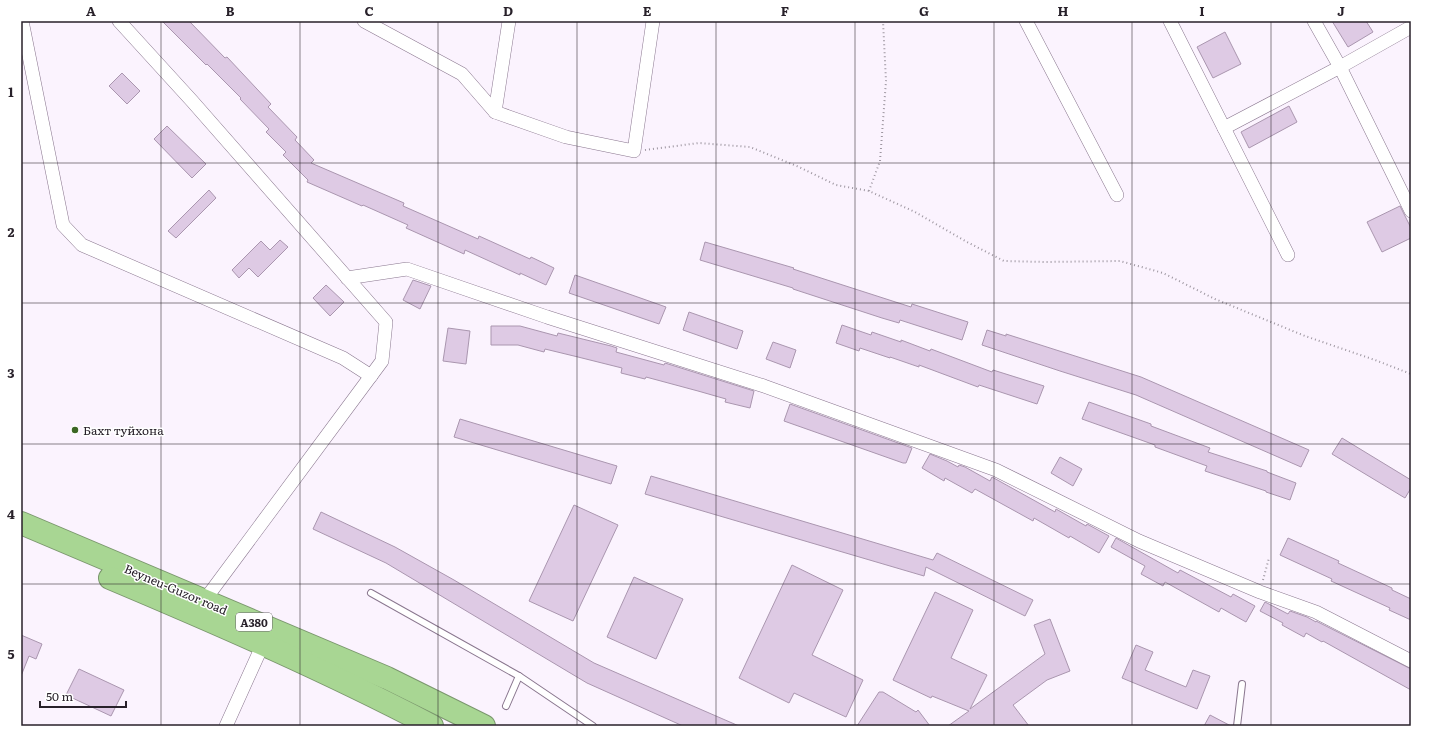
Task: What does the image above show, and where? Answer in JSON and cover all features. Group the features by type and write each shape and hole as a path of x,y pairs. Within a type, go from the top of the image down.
{"highway":[{"name":"Beyneu-Guzor road","path":"21,524 387,678 475,724"},
{"name":"Beyneu-Guzor road","path":"21,540 263,644 387,702 432,726"}],"street":[{"path":"22,21 62,225 82,244 344,358 371,376"},
{"path":"120,21 386,322 382,361 204,601"},
{"path":"364,21 462,74 495,112 566,137 634,152 653,21"},
{"path":"495,112 509,21"},
{"path":"1026,21 1117,195"},
{"path":"1170,21 1288,255"},
{"path":"1314,21 1340,67 1411,211"},
{"path":"1224,128 1340,67 1411,27"},
{"path":"348,278 407,269 547,317 764,386 996,470 1139,541 1260,592 1316,612 1411,661"},
{"path":"226,726 263,644"}],"lane":[{"path":"371,593 518,676 594,726"},
{"path":"506,706 518,676"},
{"path":"1237,726 1242,684"}],"path":[{"path":"869,191 880,161 886,81 883,21"},
{"path":"634,152 699,143 750,147 836,184 869,191 914,212 1004,261 1120,261 1164,273 1215,299 1298,333 1411,374"},
{"path":"1260,592 1269,558"}],"building":[{"path":"162,21 189,21 225,58 227,57 271,104 268,107 297,137 295,140 314,160 311,163 404,203 403,206 478,239 479,236 554,268 546,285 465,250 464,254 406,228 408,225 307,182 308,180 283,155 286,152 266,132 269,129 240,99 241,98"},
{"path":"1332,21 1366,21 1373,32 1348,47"},
{"path":"1225,32 1241,64 1213,78 1197,47"},
{"path":"122,73 140,91 127,104 109,86"},
{"path":"1289,106 1297,122 1249,148 1241,132"},
{"path":"167,126 206,164 192,178 154,139"},
{"path":"209,190 216,198 176,238 168,231"},
{"path":"1400,206 1411,228 1411,238 1382,252 1367,222"},
{"path":"280,240 288,247 258,277 249,268 239,278 232,270 261,241 270,250"},
{"path":"705,242 794,268 793,269 911,307 912,304 968,322 962,340 900,320 899,323 882,318 793,288 700,260"},
{"path":"575,275 666,307 659,324 569,293"},
{"path":"413,280 431,286 420,309 403,300"},
{"path":"326,285 344,302 330,316 313,298"},
{"path":"689,312 743,331 737,349 683,330"},
{"path":"842,325 871,335 872,332 901,342 901,340 930,351 931,349 992,372 993,370 1044,386 1037,404 979,385 978,387 919,365 919,367 860,348 859,351 836,343"},
{"path":"491,326 520,326 557,336 558,333 611,346 617,348 616,352 664,365 665,363 754,391 750,408 725,402 726,399 698,391 646,377 645,379 621,373 622,368 578,357 545,349 544,352 518,345 491,345"},
{"path":"448,328 470,331 466,364 443,361"},
{"path":"987,330 1006,336 1006,334 1141,377 1309,450 1301,467 1136,395 982,345"},
{"path":"773,342 796,350 790,368 766,359"},
{"path":"1089,402 1151,424 1151,426 1210,448 1208,452 1267,471 1296,483 1290,500 1205,471 1207,466 1155,447 1155,445 1082,419"},
{"path":"790,404 912,448 906,463 784,421"},
{"path":"460,419 617,466 611,484 454,437"},
{"path":"1342,438 1411,480 1411,488 1405,498 1332,454"},
{"path":"930,454 958,467 959,465 965,467 990,481 992,477 1055,512 1056,509 1086,526 1087,524 1109,536 1099,553 1070,536 1069,538 1034,518 1033,521 975,489 972,493 945,478 944,481 922,468"},
{"path":"1060,457 1082,469 1073,486 1051,473"},
{"path":"651,476 933,560 937,553 1033,600 1025,616 926,567 924,576 645,494"},
{"path":"574,505 618,525 573,621 529,601"},
{"path":"321,512 395,547 454,580 594,663 739,726 683,726 587,683 386,563 313,529"},
{"path":"1116,538 1178,573 1180,570 1231,597 1233,594 1255,606 1246,622 1221,608 1219,612 1165,582 1163,586 1141,574 1145,566 1111,547"},
{"path":"1288,538 1339,561 1338,563 1392,588 1392,590 1411,599 1411,620 1389,610 1390,608 1331,581 1332,579 1280,555"},
{"path":"792,565 843,590 812,655 863,680 846,717 794,693 789,703 739,678"},
{"path":"634,577 683,599 656,659 607,637"},
{"path":"935,592 973,610 951,658 987,675 970,709 1045,654 1034,625 1050,619 1070,671 1047,680 1013,705 1029,726 948,726 969,711 932,696 931,698 893,680"},
{"path":"1265,602 1288,614 1290,611 1316,621 1411,669 1411,690 1323,641 1322,642 1306,633 1304,637 1282,625 1283,623 1260,611"},
{"path":"21,635 42,644 36,659 29,656 21,676"},
{"path":"1136,645 1153,652 1145,670 1186,687 1193,670 1210,676 1197,709 1122,678"},
{"path":"79,669 124,690 111,716 66,695"},
{"path":"879,692 883,692 916,712 918,710 930,726 857,726"},
{"path":"1210,715 1231,726 1204,726"}],"place":[{"name":"Бахт туйхона","path":"75,430"}]}
